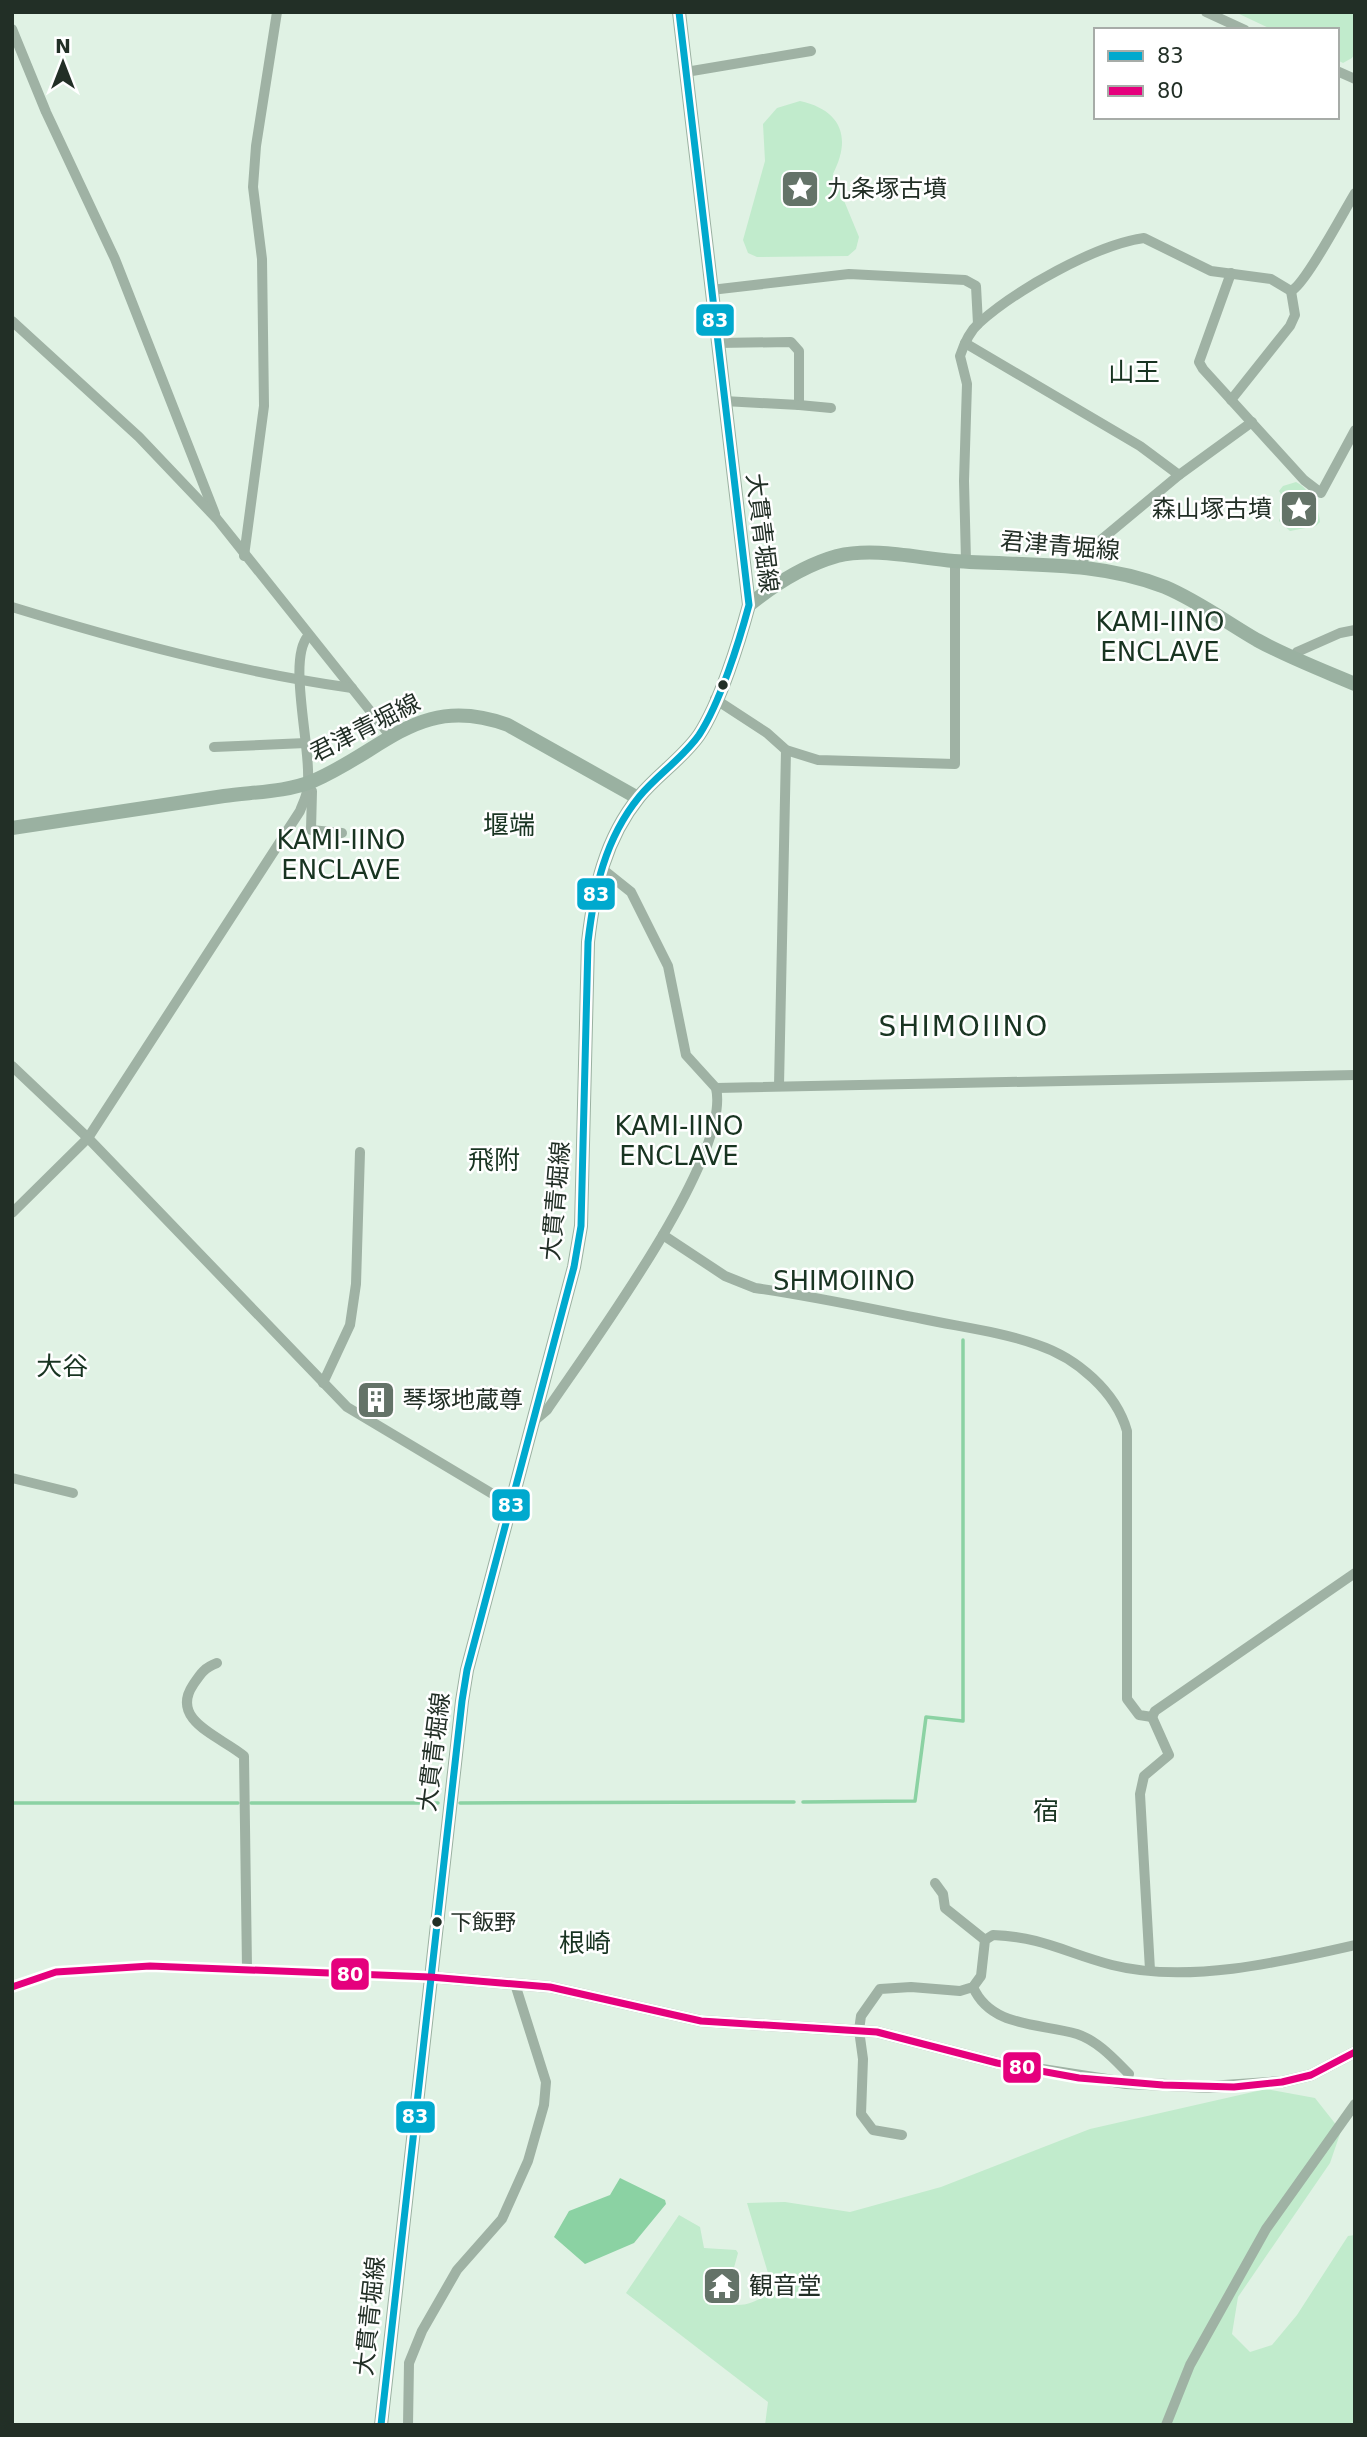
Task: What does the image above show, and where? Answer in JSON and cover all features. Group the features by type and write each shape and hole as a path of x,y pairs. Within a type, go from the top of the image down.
{"main road":[{"name":"大貫青堀線","path":"381,2425 462,1701 574,1267 581,1226 588,942 601,868 607,849 638,798 695,740 740,637 749,605 679,12"},
{"name":"君津青堀線","path":"749,605 810,566 839,555 880,553 960,561 1083,566 1130,575 1166,587 1293,657 1355,684"},
{"name":"君津青堀線","path":"12,828 310,782 359,759 391,737 428,718 460,714 489,718 508,725 638,798"}],"street":[{"path":"244,556 264,406 262,259 253,187 256,146 277,12"},
{"path":"1206,12 1241,28"},
{"path":"12,29 46,112 115,259 217,519"},
{"path":"686,72 811,51"},
{"path":"1339,72 1355,79"},
{"path":"1291,291 1298,288 1315,262 1355,193"},
{"path":"715,699 767,733 786,750 818,760 955,764 967,384 960,356 978,324 1046,276 1111,247 1144,239 1211,271 1271,279 1291,291 1296,315 1290,326 1231,400"},
{"path":"711,290 860,273 965,280 976,286 978,324"},
{"path":"1231,273 1199,362 1304,480 1321,493 1355,430"},
{"path":"12,321 139,437 217,519 391,737"},
{"path":"717,343 791,342 799,351 799,405"},
{"path":"965,343 1140,446 1179,475"},
{"path":"724,401 831,408"},
{"path":"1083,566 1084,554 1179,475 1252,422"},
{"path":"12,607 68,624 299,681 352,688"},
{"path":"1293,657 1297,652 1340,633 1355,630"},
{"path":"308,636 303,642 299,681 310,782 309,828 314,832 342,833"},
{"path":"214,747 306,743"},
{"path":"779,1086 786,750"},
{"path":"12,1213 88,1138 300,811 310,782"},
{"path":"533,1422 547,1410 663,1235 689,1190 716,1111 716,1088 686,1055 668,966 631,892 601,868"},
{"path":"12,1066 88,1138 347,1407 511,1505"},
{"path":"716,1088 1355,1075"},
{"path":"323,1383 350,1325 354,1298 360,1152"},
{"path":"663,1235 725,1276 755,1288 1040,1345 1089,1374 1114,1401 1127,1431 1126,1699 1139,1715 1152,1717"},
{"path":"12,1478 73,1493"},
{"path":"1152,1717 1155,1712 1355,1573"},
{"path":"218,1664 205,1668 186,1695 186,1706 197,1723 244,1756 247,1968"},
{"path":"1150,1970 1140,1794 1144,1776 1169,1755 1152,1717"},
{"path":"934,1883 943,1894 945,1908 985,1940"},
{"path":"985,1940 993,1936 1021,1936 1049,1942 1111,1964 1150,1970 1268,1965 1355,1945"},
{"path":"902,2135 877,2132 864,2121 860,2107 863,2040 859,2029 861,2016 880,1989 911,1987 960,1991 973,1987 981,1976 985,1940"},
{"path":"12,1987 56,1972 100,1968 247,1968 515,1984 594,1995 701,2021 768,2028 808,2026 859,2029 910,2039 997,2063 1126,2083 1209,2087 1282,2082 1311,2075 1355,2052"},
{"path":"408,2425 409,2363 422,2331 457,2270 502,2219 528,2161 541,2117 546,2082 515,1984"},
{"path":"973,1987 979,2000 998,2015 1079,2035 1098,2045 1129,2074 1126,2083"},
{"path":"1166,2425 1190,2365 1266,2229 1355,2104"}],"shaded area":[{"path":"1235,12 1355,12 1355,53 1343,63 1339,61 1339,28 1269,28"},
{"path":"800,101 825,111 839,127 842,148 833,174 859,237 856,249 848,256 757,257 748,253 743,240 765,161 763,124 777,108"},
{"path":"1296,482 1312,499 1320,522 1316,526 1290,531 1279,521 1286,501 1279,491 1283,486"},
{"path":"1266,2089 1315,2098 1341,2131 1330,2163 1238,2297 1232,2334 1250,2352 1272,2345 1297,2315 1348,2236 1355,2235 1355,2425 765,2425 768,2402 626,2293 679,2215 700,2227 704,2248 736,2250 738,2253 732,2275 715,2279 709,2290 716,2297 731,2304 746,2304 769,2293 768,2273 747,2203 785,2202 850,2212 941,2187 1090,2129"},
{"path":"620,2178 665,2200 666,2204 634,2243 585,2264 554,2237 569,2211 610,2195"}],"waterway":[{"path":"803,1802 915,1801 926,1717 963,1721 963,1340"},
{"path":"460,1803 794,1802"},
{"path":"12,1803 238,1803"},
{"path":"251,1803 438,1803"}],"transit line":[{"name":"83","path":"381,2425 467,1670 574,1267 581,1226 588,942 594,903 603,865 627,813 646,789 693,743 707,722 728,672 749,605 679,12"},
{"name":"80","path":"12,1987 56,1972 150,1966 430,1977 550,1987 701,2021 877,2032 997,2063 1079,2078 1163,2085 1234,2087 1282,2082 1311,2075 1355,2052"}],"place":[{"name":"九条塚古墳","path":"800,189"},
{"name":"森山塚古墳","path":"1299,509"},
{"name":"琴塚地蔵尊","path":"376,1400"},
{"name":"下飯野","path":"437,1922"},
{"name":"観音堂","path":"722,2286"}],"district":[{"name":"山王","path":"1134,372"},
{"name":"KAMI-IINO ENCLAVE","path":"1160,637"},
{"name":"堰端","path":"509,825"},
{"name":"KAMI-IINO ENCLAVE","path":"341,855"},
{"name":"SHIMOIINO","path":"964,1026"},
{"name":"KAMI-IINO ENCLAVE","path":"679,1141"},
{"name":"飛附","path":"494,1160"},
{"name":"SHIMOIINO","path":"844,1281"},
{"name":"大谷","path":"62,1366"},
{"name":"宿","path":"1046,1811"},
{"name":"根崎","path":"585,1943"}]}
